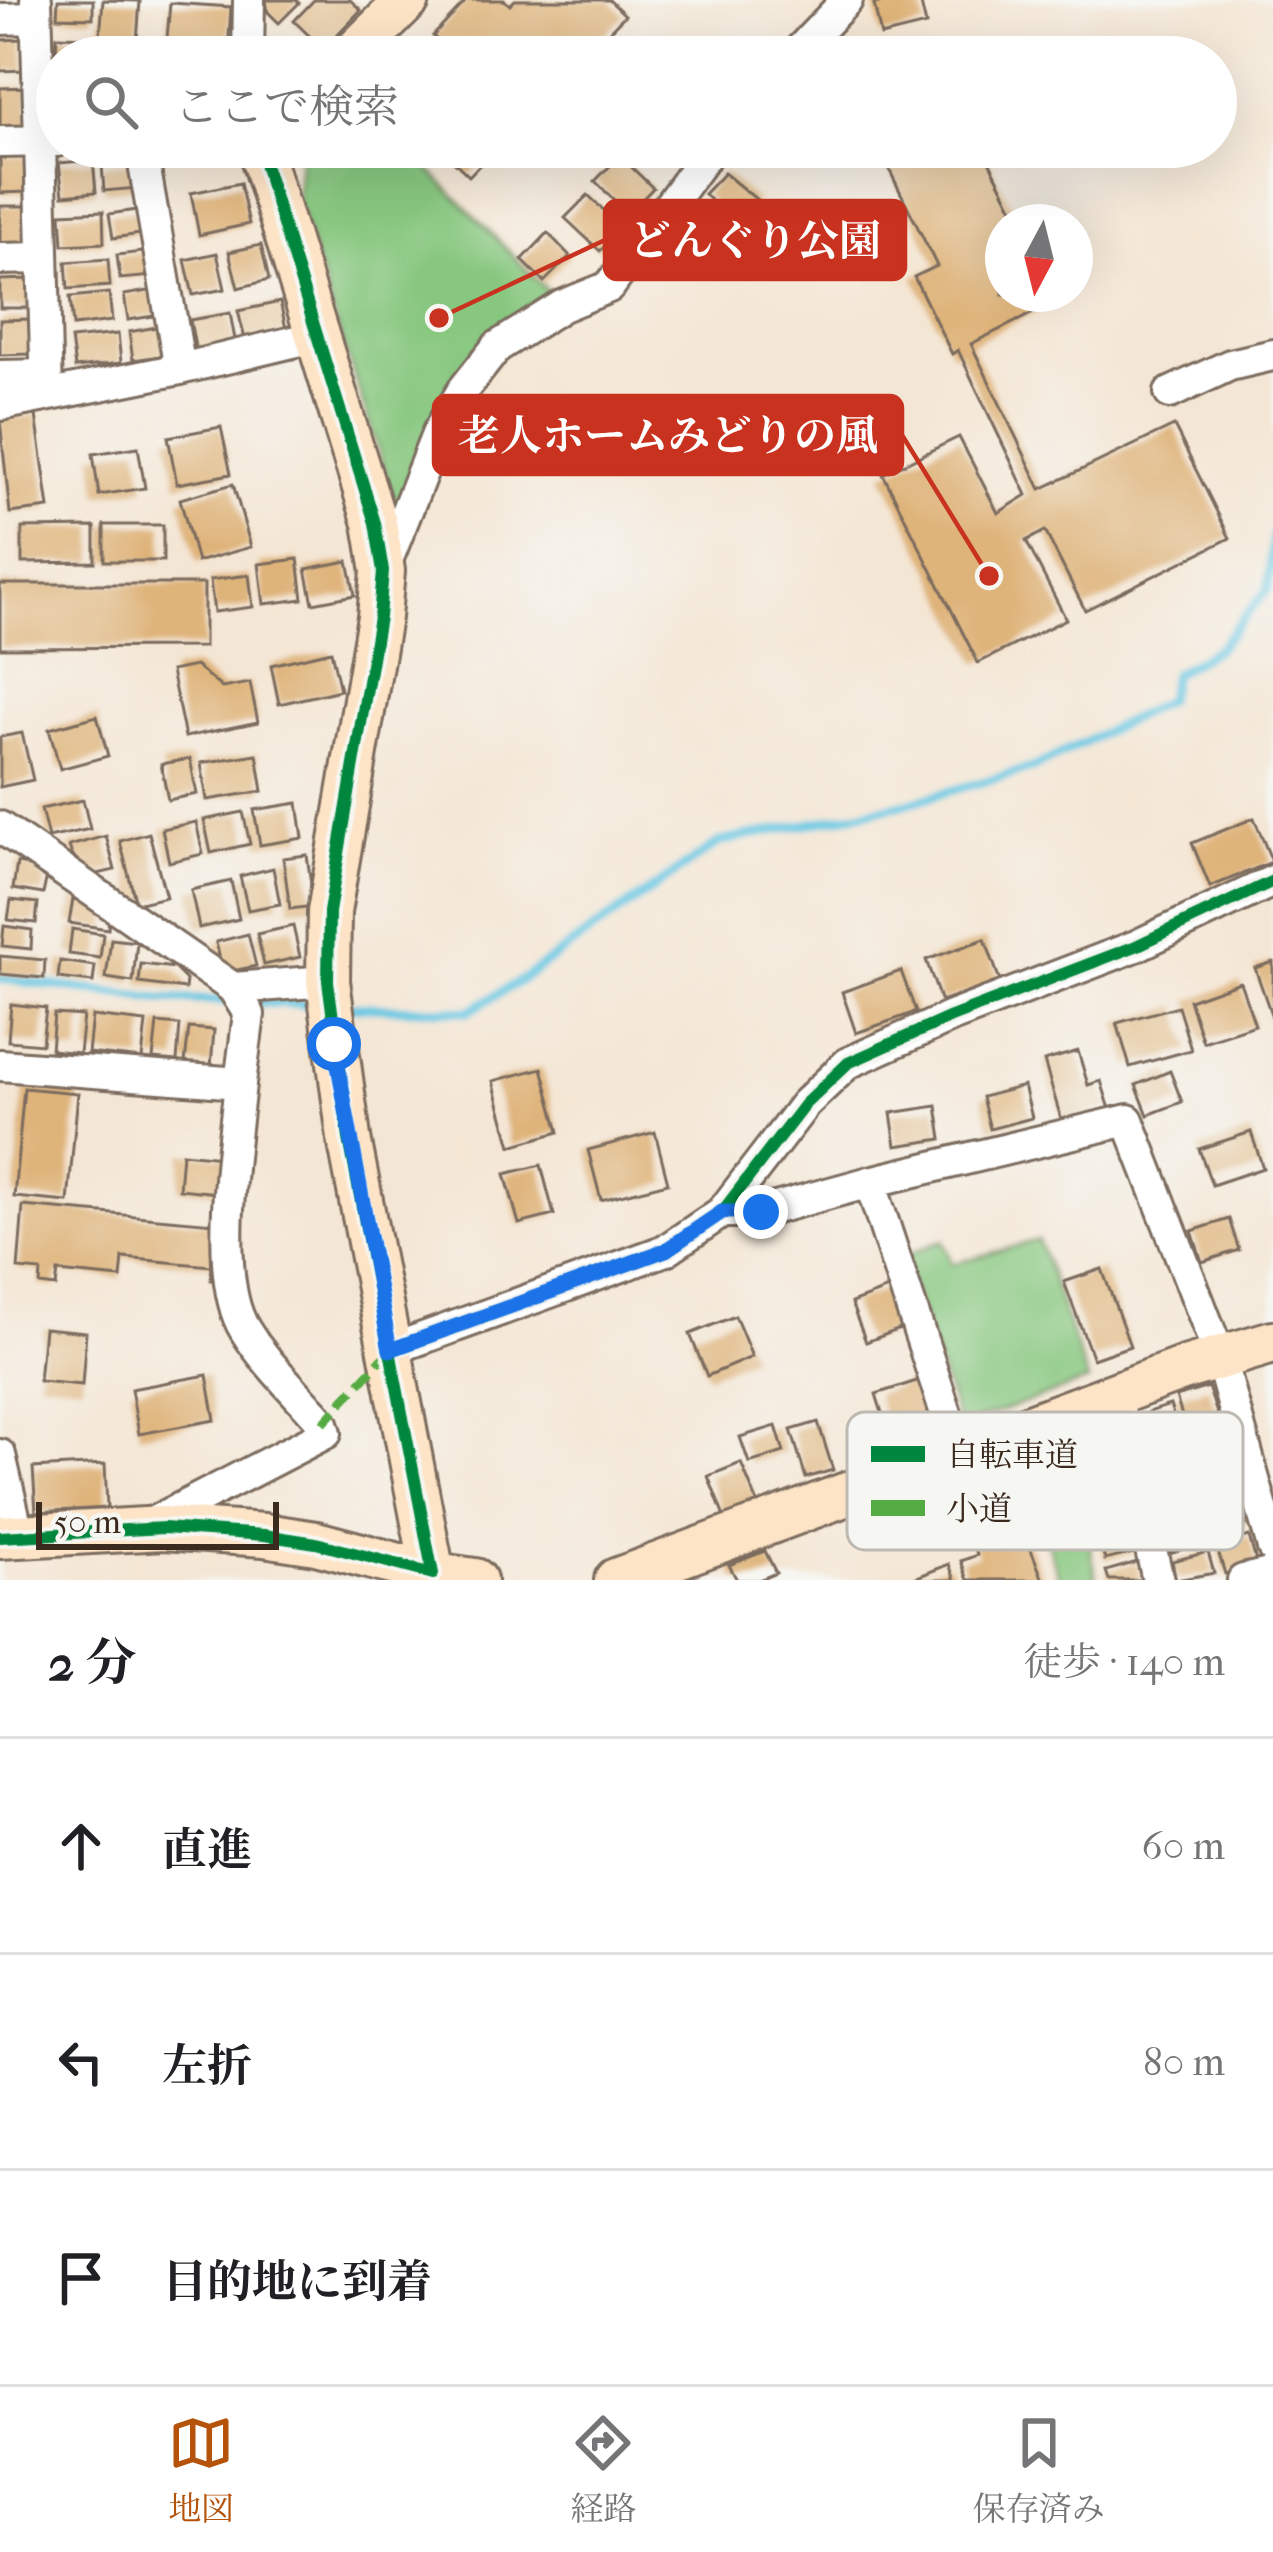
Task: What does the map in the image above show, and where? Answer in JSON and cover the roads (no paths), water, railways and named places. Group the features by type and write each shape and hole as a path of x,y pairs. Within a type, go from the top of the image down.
{"street":[{"path":"248,36 249,0"},
{"path":"371,36 408,0"},
{"path":"814,36 847,0"},
{"path":"0,19 36,9"},
{"path":"0,142 36,141"},
{"path":"46,168 41,258 46,385"},
{"path":"145,168 180,369"},
{"path":"266,168 351,435 383,571 376,639 329,912 328,981 349,1138 434,1577"},
{"path":"383,571 438,432 463,390 497,347 562,306 609,287 697,168"},
{"path":"0,259 41,258"},
{"path":"0,405 46,385 180,369 318,336"},
{"path":"1170,393 1230,365 1273,355"},
{"path":"0,376 46,385"},
{"path":"0,826 233,988 249,1014 228,1212 232,1292 243,1327 323,1423 326,1433 139,1529"},
{"path":"390,1350 666,1250 722,1212 806,1104 848,1063 951,1017 1136,946 1273,880"},
{"path":"233,988 328,981"},
{"path":"0,1065 240,1083"},
{"path":"722,1212 761,1212 1128,1120 1220,1357 1235,1412"},
{"path":"870,1182 946,1412"},
{"path":"1067,1412 1273,1342"},
{"path":"1115,1394 1119,1412"},
{"path":"1243,1440 1273,1549"},
{"path":"0,1455 9,1535 139,1529 264,1535 316,1543 434,1577 475,1580"},
{"path":"616,1580 847,1494"},
{"path":"1151,1550 1158,1580"},
{"path":"1243,1580 1273,1574"}],"waterway":[{"path":"343,1006 469,1011 720,842 908,803 1035,767 1166,701 1173,674 1218,648 1268,589 1273,535"},
{"path":"0,979 159,999 231,1001"},
{"path":"247,1002 320,1005"}],"place":[{"name":"どんぐり公園","path":"439,318"},
{"name":"老人ホームみどりの風","path":"989,576"}]}
